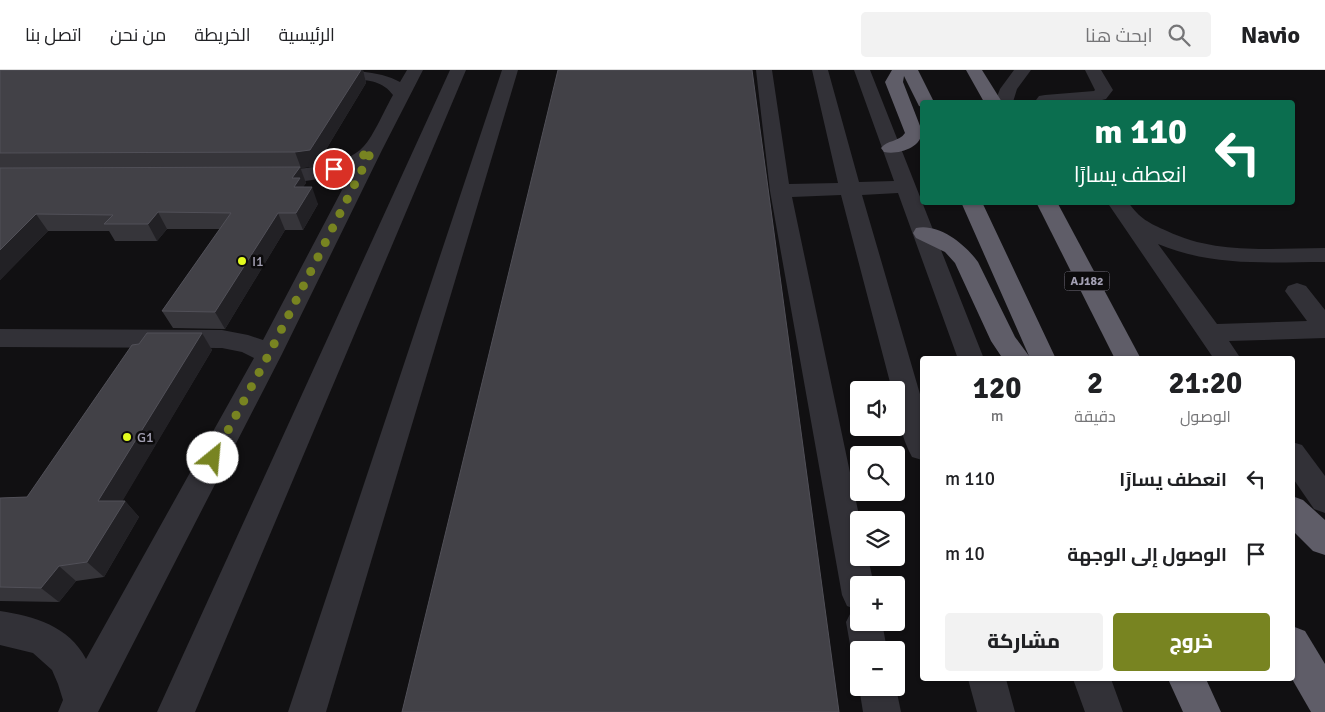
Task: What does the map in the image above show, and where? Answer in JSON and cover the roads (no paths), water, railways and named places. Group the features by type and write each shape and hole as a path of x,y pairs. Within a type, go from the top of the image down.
{"highway":[{"path":"890,148 906,144 913,137 914,133 894,82 896,74 901,70"},
{"path":"910,70 924,100"},
{"path":"974,70 992,100"},
{"path":"972,205 1042,356"},
{"name":"AJ182","path":"1048,205 1126,356"},
{"path":"924,233 941,239 960,254 1004,341 1015,356"},
{"path":"1115,335 1136,356"},
{"path":"1295,512 1325,541"},
{"path":"1295,648 1325,699"},
{"path":"1188,681 1202,712"}],"street":[{"path":"80,706 269,354 372,150 415,70"},
{"path":"176,712 458,70"},
{"path":"306,712 510,70"},
{"path":"764,70 780,191 855,576"},
{"path":"820,70 850,189 920,441"},
{"path":"862,70 970,356"},
{"path":"1004,100 1011,83 1024,70 1045,100"},
{"path":"1061,100 1091,98 1100,95 1104,90 1093,70"},
{"path":"308,74 373,76 392,84 399,89 402,95"},
{"path":"245,176 301,176 318,173 349,164 372,150"},
{"path":"780,191 906,187"},
{"path":"1124,212 1163,238 1203,251 1223,255 1325,256"},
{"path":"1124,212 1226,356"},
{"path":"1176,286 1182,278 1199,264 1223,255"},
{"path":"1297,291 1325,328"},
{"path":"1210,333 1325,328"},
{"path":"0,338 222,338 248,344 269,354"},
{"path":"1295,457 1325,500"},
{"path":"0,628 27,632 48,642 65,656 76,677 80,706"},
{"path":"988,681 996,712"},
{"path":"1093,681 1104,712"},
{"path":"879,696 882,712"}],"place":[{"name":"I1","path":"242,261"},
{"name":"G1","path":"127,437"}]}
